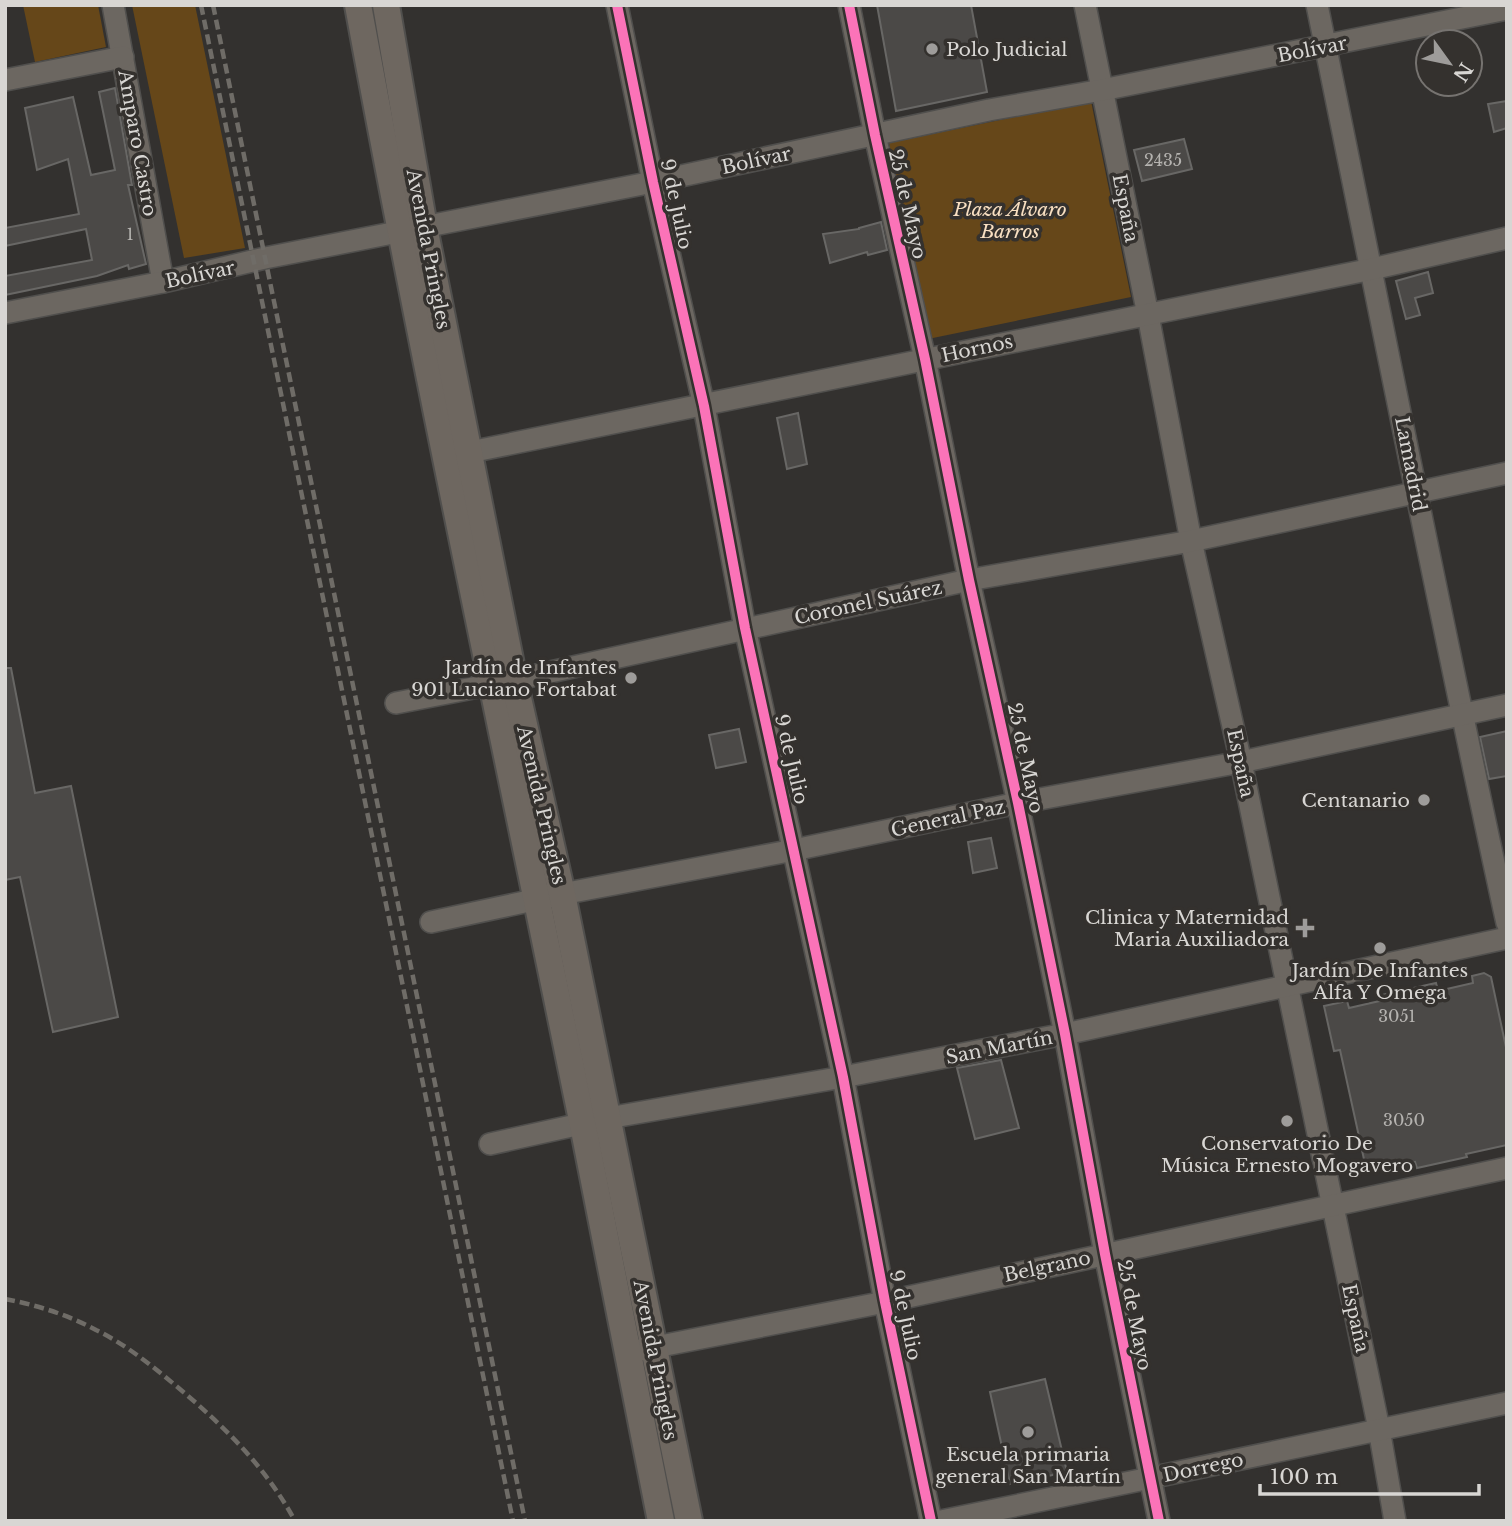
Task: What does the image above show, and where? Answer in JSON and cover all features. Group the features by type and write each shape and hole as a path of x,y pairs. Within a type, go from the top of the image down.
{"main road":[{"name":"Avenida Pringles","path":"358,5 412,230 458,456 503,682 536,901 661,1521"},
{"name":"Avenida Pringles","path":"391,6 412,230"},
{"name":"Avenida Pringles","path":"503,682 562,894 689,1521"}],"street":[{"name":"Amparo Castro","path":"113,5 163,282"},
{"name":"9 de Julio","path":"617,5 653,182 704,406 745,628 843,1077 885,1302 931,1521"},
{"name":"25 de Mayo","path":"849,5 1018,803 1159,1521"},
{"name":"España","path":"1085,5 1191,541 1241,762 1379,1429 1395,1521"},
{"name":"Lamadrid","path":"1317,5 1507,923"},
{"name":"Bolívar","path":"5,313 163,282 265,258 653,182 989,110 1507,9"},
{"path":"5,80 123,57"},
{"name":"Hornos","path":"458,456 1372,269 1507,238"},
{"name":"Coronel Suárez","path":"396,703 969,580 1191,541 1507,473"},
{"name":"General Paz","path":"431,922 1018,803 1241,762 1507,705"},
{"name":"San Martín","path":"490,1144 608,1118 843,1077 1065,1034 1507,938"},
{"name":"Belgrano","path":"628,1352 885,1302 1507,1168"},
{"name":"Dorrego","path":"941,1521 1507,1403"}],"green space":[{"path":"23,5 98,5 106,47 35,62"},
{"path":"132,5 195,5 245,248 184,258"},
{"name":"Plaza Álvaro Barros","path":"1091,101 1131,297 928,339 889,143"}],"building":[{"name":"Polo Judicial","path":"877,5 971,5 987,92 896,111"},
{"path":"115,88 132,185 128,185 146,264 129,269 128,265 97,276 5,295 5,276 92,260 86,229 5,246 5,228 79,214 68,159 37,170 25,108 73,97 91,175 115,170 99,92"},
{"path":"1507,101 1507,128 1494,132 1488,104"},
{"path":"1184,139 1192,169 1142,181 1134,150"},
{"path":"881,222 887,250 868,255 867,252 830,263 823,234 859,229"},
{"path":"1428,272 1433,293 1415,298 1420,315 1406,319 1396,281"},
{"path":"798,413 807,464 787,469 777,418"},
{"path":"5,668 11,668 35,793 71,786 118,1017 53,1032 20,877 5,880"},
{"path":"739,729 746,762 716,768 709,735"},
{"path":"1507,731 1507,776 1489,779 1480,737"},
{"path":"991,838 997,868 973,873 968,842"},
{"path":"1484,973 1491,977 1507,1052 1507,1145 1417,1168 1415,1162 1367,1173 1340,1050 1334,1051 1324,1006 1347,1001 1349,1008 1384,1000 1382,995 1436,983 1438,991 1473,983 1472,976"},
{"path":"1001,1060 1019,1128 975,1139 957,1068"},
{"name":"Escuela primaria general San Martín","path":"1045,1379 1067,1472 1010,1484 990,1392"}],"railway":[{"path":"201,5 513,1521"},
{"path":"213,5 525,1521"},
{"path":"5,1299 40,1307 74,1320 117,1342 147,1362 242,1447 271,1482 295,1521"}],"cycle path":[{"path":"617,5 653,182 704,406 745,628 843,1077 885,1302 931,1521"},
{"path":"849,5 1018,803 1159,1521"}],"place":[{"name":"Polo Judicial","path":"932,49"},
{"name":"Jardín de Infantes 901 Luciano Fortabat","path":"631,678"},
{"name":"Centanario","path":"1424,800"},
{"name":"Clinica y Maternidad Maria Auxiliadora","path":"1305,928"},
{"name":"Jardín De Infantes Alfa Y Omega","path":"1380,948"},
{"name":"Conservatorio De Música Ernesto Mogavero","path":"1287,1121"},
{"name":"Escuela primaria general San Martín","path":"1028,1432"}]}
